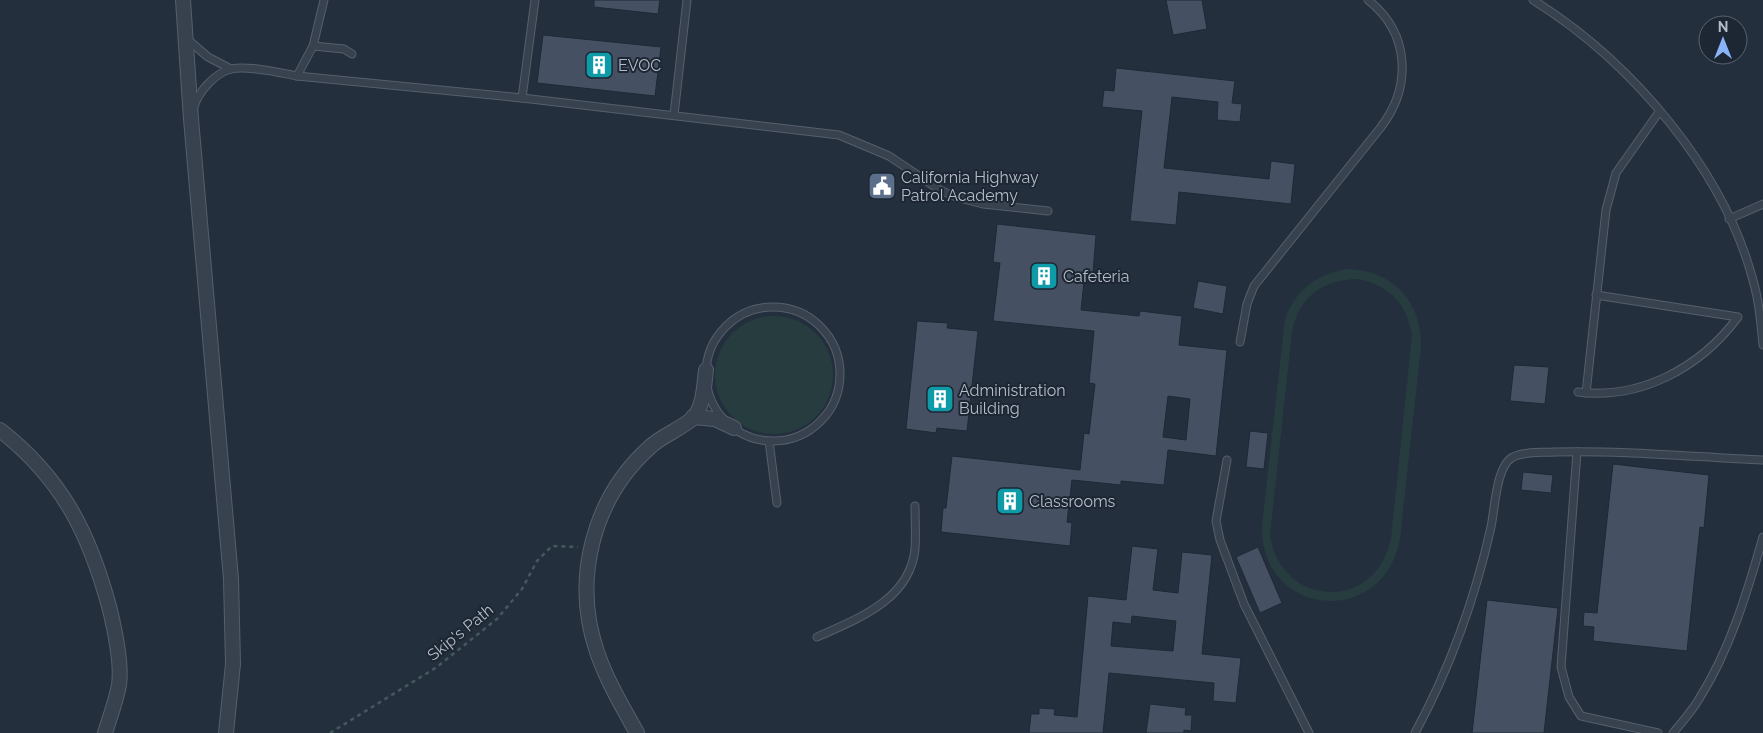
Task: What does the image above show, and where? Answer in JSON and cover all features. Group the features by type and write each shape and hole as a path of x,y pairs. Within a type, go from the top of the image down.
{"street":[{"path":"183,0 191,119 231,579 233,664 226,733"},
{"path":"637,733 611,686 596,650 587,610 590,548 610,496 627,470 650,446 694,417 702,400 706,370"},
{"path":"694,417 715,418 734,428"},
{"path":"0,430 22,447 59,489 79,522 98,566 116,634 119,684 105,733"}],"lane":[{"path":"297,76 313,46 324,0"},
{"path":"522,98 535,0"},
{"path":"674,115 686,0"},
{"path":"1240,342 1247,304 1254,286 1381,127 1392,112 1400,96 1403,75 1398,41 1384,15 1368,0"},
{"path":"1533,0 1598,47 1625,71 1691,152 1729,219 1755,288 1763,345"},
{"path":"187,39 208,57 231,69 269,70 297,76 522,98 839,135 889,156 940,190 956,197 983,204 1048,211"},
{"path":"313,46 344,49 352,54"},
{"path":"191,119 196,101 204,88 231,69"},
{"path":"1586,393 1606,210 1611,186 1623,160 1659,112"},
{"path":"1729,219 1763,204"},
{"path":"1578,392 1617,392 1645,386 1670,377 1694,361 1725,336 1738,317 1596,296"},
{"path":"772,307 795,311 816,322 832,341 840,363 840,381 836,399 823,419 814,427 793,438 769,441 750,437 734,428 721,417 712,402 707,386 706,370 716,338 731,322 750,311 772,307"},
{"path":"769,441 777,503"},
{"path":"1577,452 1561,668 1569,697 1581,716 1658,733"},
{"path":"1415,733 1435,695 1474,594 1504,464 1512,457 1526,453 1577,452 1763,460"},
{"path":"1227,460 1216,521 1220,540 1244,604 1309,733"},
{"path":"817,637 869,613 898,589 906,579 915,550 915,506"},
{"path":"1673,733 1699,700 1718,663 1750,583 1763,537"}],"path":[{"name":"Skip's Path","path":"330,733 437,667 497,620 522,589 537,561 552,546 590,548"}],"green space":[{"path":"1347,269 1378,275 1401,291 1410,302 1416,315 1420,330 1421,346 1400,539 1389,568 1371,588 1348,599 1324,601 1300,594 1280,579 1266,556 1262,525 1285,319 1295,300 1308,285 1336,271","holes":["1358,279 1387,291 1401,305 1410,324 1412,335 1391,538 1382,562 1368,579 1349,589 1329,592 1309,588 1292,577 1278,559 1270,535 1292,332 1295,320 1306,300 1323,287 1345,280"]},
{"path":"774,316 797,321 816,333 828,352 833,375 828,398 816,417 797,429 774,434 751,429 732,417 720,398 715,375 720,352 732,333 751,321"}],"building":[{"path":"594,0 660,0 658,14 594,7"},
{"path":"1166,0 1202,0 1207,29 1173,35"},
{"name":"EVOC","path":"543,35 661,47 655,96 537,83"},
{"path":"1116,68 1235,81 1232,103 1242,104 1240,122 1217,120 1218,102 1172,97 1164,168 1269,179 1271,161 1295,164 1291,204 1179,192 1176,225 1130,221 1142,111 1102,107 1104,90 1114,91"},
{"path":"997,224 1096,235 1093,273 1085,272 1081,310 1139,316 1140,311 1182,316 1179,345 1227,350 1216,456 1168,450 1164,485 1121,481 1121,485 1072,480 1067,522 1072,523 1070,546 941,532 943,508 946,508 952,456 1080,470 1084,433 1089,434 1095,384 1089,383 1094,331 993,321 1000,263 993,262","holes":["1168,396 1190,399 1186,440 1163,437"]},
{"path":"1198,281 1227,286 1223,314 1193,308"},
{"name":"Administration Building","path":"917,321 948,323 947,328 978,331 967,431 937,428 936,433 906,429"},
{"path":"1514,365 1549,367 1545,404 1510,401"},
{"path":"1250,431 1268,433 1264,469 1246,467"},
{"path":"1613,464 1709,475 1704,528 1700,527 1687,651 1593,641 1594,627 1583,626 1584,612 1597,613"},
{"path":"1523,472 1553,475 1551,493 1521,490"},
{"path":"1132,546 1158,549 1153,590 1178,593 1182,552 1212,555 1202,654 1241,658 1236,703 1213,701 1214,683 1109,673 1103,733 1029,733 1031,714 1039,714 1039,708 1055,709 1054,715 1077,717 1088,596 1126,600","holes":["1132,616 1176,621 1173,651 1111,646 1113,622 1131,624"]},
{"path":"1258,547 1282,603 1260,613 1236,557"},
{"path":"1487,600 1558,608 1544,733 1472,733"},
{"path":"1150,704 1186,708 1185,715 1192,715 1191,731 1184,730 1184,733 1146,733"}],"place":[{"name":"EVOC","path":"599,65"},
{"name":"California Highway Patrol Academy","path":"882,186"},
{"name":"Cafeteria","path":"1044,276"},
{"name":"Administration Building","path":"940,399"},
{"name":"Classrooms","path":"1010,501"}]}
